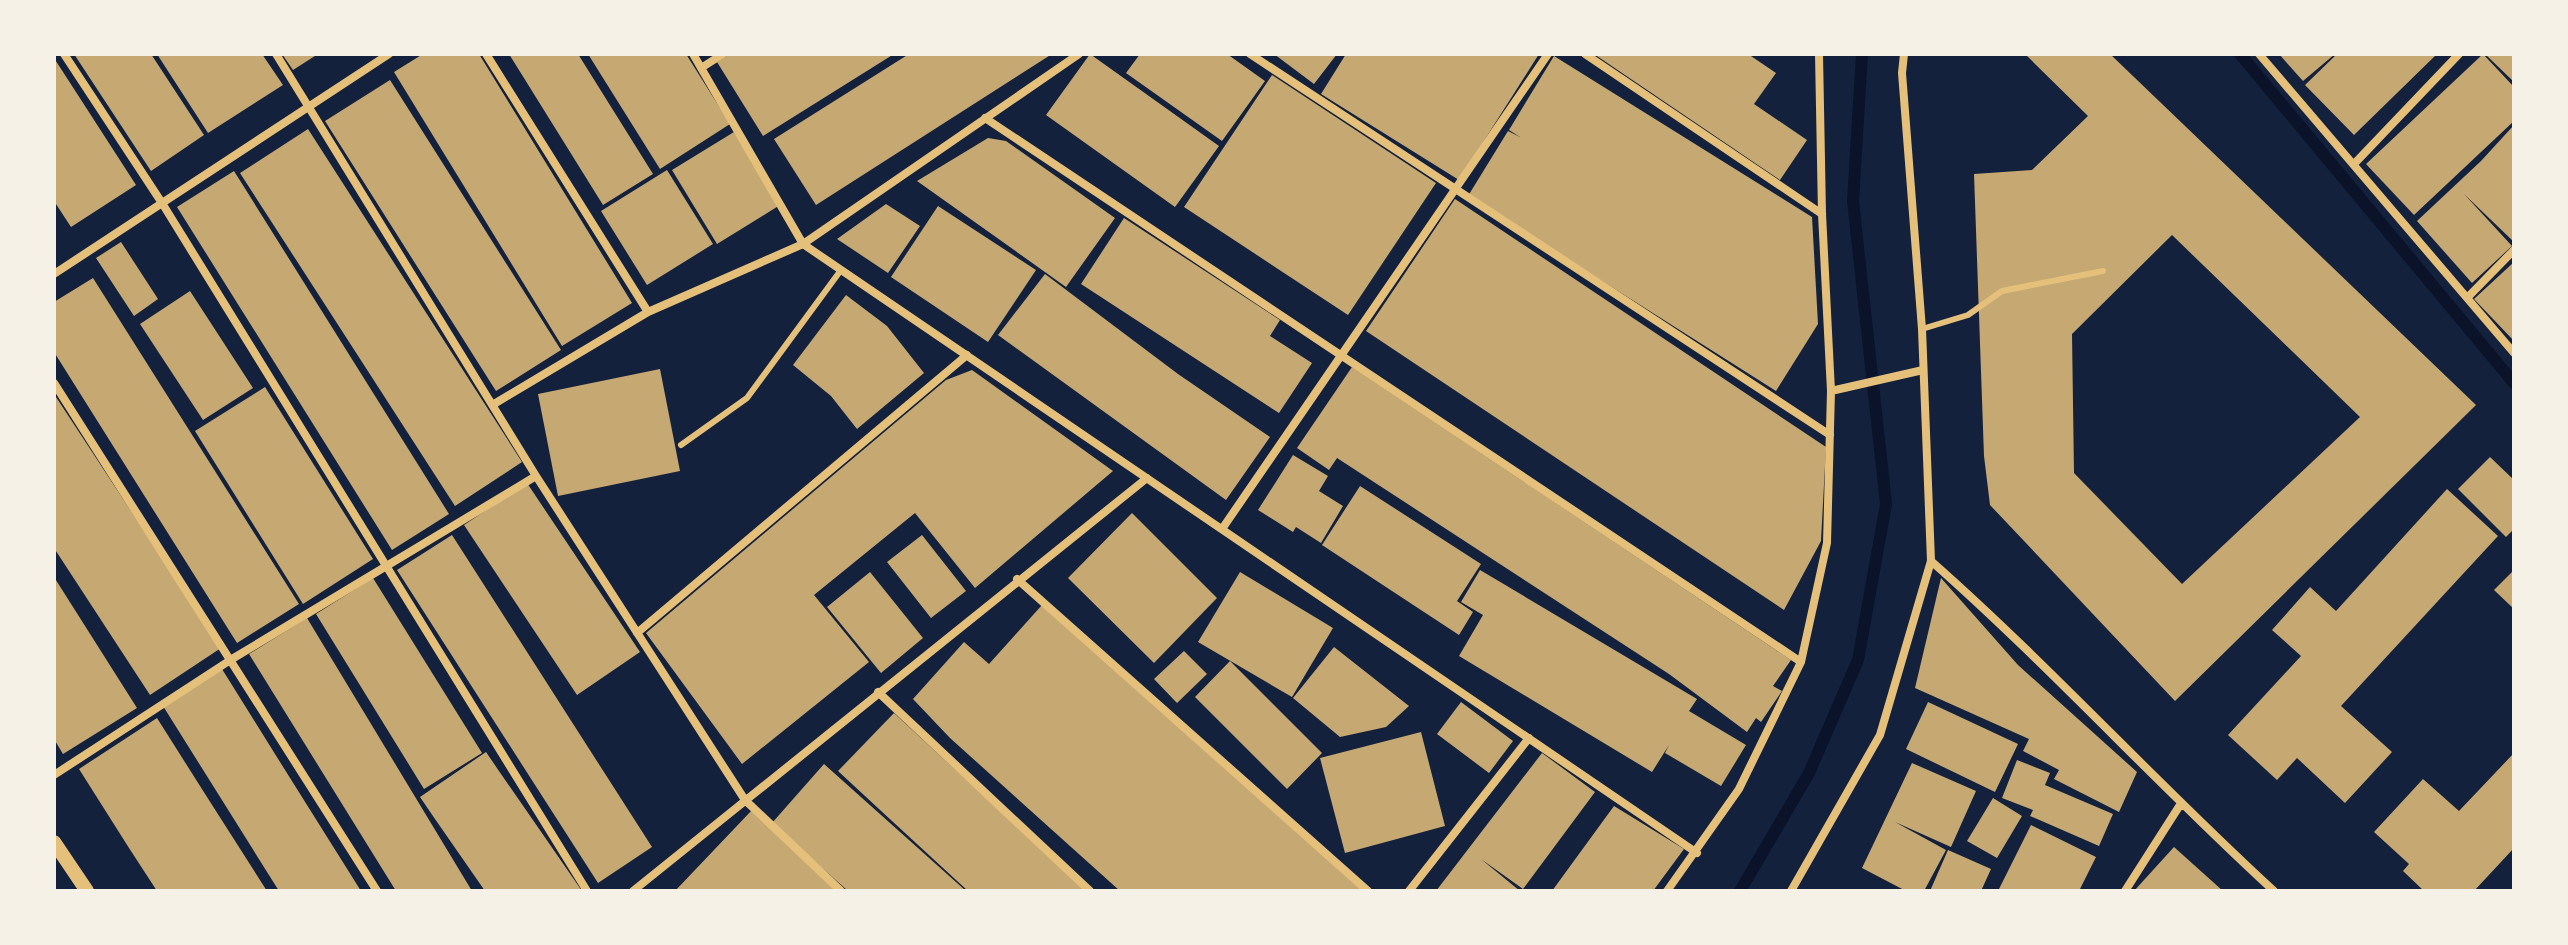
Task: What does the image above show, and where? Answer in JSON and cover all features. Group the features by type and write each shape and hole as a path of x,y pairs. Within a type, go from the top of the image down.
{"street":[{"path":"64,54 162,203 587,891"},
{"path":"276,54 536,476 745,800 841,891"},
{"path":"54,274 389,54"},
{"path":"486,54 648,312"},
{"path":"693,54 803,244 1697,853"},
{"path":"701,68 723,54"},
{"path":"494,404 648,312 803,244 1079,54"},
{"path":"1250,54 1830,435"},
{"path":"1222,529 1548,54"},
{"path":"1585,54 1822,214"},
{"path":"1667,891 1697,853 1739,789 1801,662 1827,543 1831,391 1822,214 1819,54"},
{"path":"1791,891 1880,735 1931,561 1919,371 1922,329 1902,73 1904,54"},
{"path":"2259,54 2514,353"},
{"path":"2355,163 2459,54"},
{"path":"985,118 1801,662"},
{"path":"2468,297 2514,250"},
{"path":"637,633 967,355"},
{"path":"1831,391 1919,371"},
{"path":"54,383 377,891"},
{"path":"54,775 232,659 536,476"},
{"path":"633,891 1017,579 1147,478"},
{"path":"1931,561 1980,604 2180,805 2274,891"},
{"path":"1017,579 1368,891"},
{"path":"878,692 1090,891"},
{"path":"1409,891 1529,738"},
{"path":"2125,891 2180,805"},
{"path":"54,842 87,891"}],"lane":[{"path":"681,445 747,398 841,270"},
{"path":"1922,329 1968,315 2002,291 2103,271"}],"building":[{"path":"74,54 151,54 204,135 151,171"},
{"path":"157,54 262,54 283,85 208,133"},
{"path":"282,54 318,54 293,70"},
{"path":"423,54 479,54 632,303 562,346 394,72"},
{"path":"509,54 578,54 653,174 603,205"},
{"path":"588,54 686,54 730,124 660,169"},
{"path":"730,54 894,54 763,136 717,62"},
{"path":"909,54 1052,54 816,205 774,139"},
{"path":"1090,54 1219,146 1175,207 1046,115"},
{"path":"1140,54 1227,54 1265,81 1222,141 1126,73"},
{"path":"1274,54 1337,54 1314,84"},
{"path":"1346,54 1539,54 1459,180 1321,94"},
{"path":"1594,54 1748,54 1776,73 1754,104 1807,140 1780,180"},
{"path":"2025,54 2110,54 2476,405 2175,701 1990,505 1984,456 1974,174 2032,170 2088,116","holes":["2172,235 2360,417 2182,584 2074,473 2072,334"]},
{"path":"2279,54 2335,54 2303,81"},
{"path":"2337,54 2437,54 2354,135 2305,85"},
{"path":"2483,54 2514,87 2514,121 2414,215 2366,164"},
{"path":"2485,54 2514,54 2514,82"},
{"path":"1554,56 1812,217 1818,324 1776,391 1468,196 1508,131 1520,137 1509,130"},
{"path":"54,58 136,185 71,227 54,201"},
{"path":"1272,75 1436,183 1348,315 1184,207"},
{"path":"390,80 561,350 496,391 325,121"},
{"path":"2514,125 2514,242 2464,194 2512,246 2472,283 2417,221"},
{"path":"308,129 522,462 455,506 240,173"},
{"path":"734,132 780,205 717,244 672,170"},
{"path":"988,138 1006,141 1115,218 1066,287 917,181"},
{"path":"667,170 713,244 647,285 601,211"},
{"path":"234,171 449,514 392,550 177,207"},
{"path":"1455,199 1826,447 1821,541 1784,610 1366,331"},
{"path":"886,204 920,226 888,273 837,239"},
{"path":"938,206 1036,270 988,342 891,277"},
{"path":"1124,218 1280,320 1270,336 1312,363 1279,413 1081,284"},
{"path":"121,242 158,299 134,316 96,258"},
{"path":"2514,262 2514,341 2474,299"},
{"path":"1045,274 1178,374 1270,437 1226,500 998,335"},
{"path":"93,278 299,604 237,643 54,352 54,302"},
{"path":"190,291 253,388 203,420 140,324"},
{"path":"846,295 887,326 924,373 857,429 831,396 793,365"},
{"path":"1352,367 1791,660 1773,686 1782,691 1761,722 1756,718 1747,732 1669,674 1337,458 1329,470 1297,448"},
{"path":"660,369 680,471 558,496 538,394"},
{"path":"972,370 1113,471 975,588 915,513 814,595 869,662 742,764 646,633 946,380"},
{"path":"265,387 373,559 303,604 195,431"},
{"path":"54,394 221,648 150,695 54,548"},
{"path":"1293,455 1328,476 1319,491 1343,506 1321,543 1296,527 1293,532 1258,510"},
{"path":"2490,457 2514,480 2514,529 2506,537 2458,489"},
{"path":"527,483 640,652 577,695 464,525"},
{"path":"1360,486 1481,564 1457,601 1473,612 1459,635 1322,545"},
{"path":"2447,489 2498,536 2341,706 2392,752 2345,803 2297,758 2277,780 2228,735 2301,656 2272,630 2310,587 2336,611"},
{"path":"1132,513 1217,598 1154,663 1068,578"},
{"path":"452,535 652,847 598,883 397,570"},
{"path":"922,535 966,591 931,618 887,562"},
{"path":"1480,570 1697,699 1689,711 1746,745 1721,786 1665,753 1669,745 1652,772 1459,656 1483,615 1461,602"},
{"path":"2514,570 2514,609 2494,590"},
{"path":"870,572 923,638 881,673 827,607"},
{"path":"1240,572 1333,628 1292,697 1198,642"},
{"path":"54,577 137,708 63,754 54,739"},
{"path":"373,578 482,753 424,789 316,614"},
{"path":"1941,578 2018,665 2137,772 2119,812 2054,779 2059,770 2023,751 2029,739 1915,688"},
{"path":"1042,605 1364,891 1120,891 950,738 913,699 964,642 989,664"},
{"path":"307,618 472,891 396,891 249,654"},
{"path":"1334,647 1409,706 1386,727 1340,737 1293,698"},
{"path":"1184,651 1207,674 1177,703 1154,679"},
{"path":"1230,661 1322,753 1287,789 1195,697"},
{"path":"222,669 361,891 279,891 163,706"},
{"path":"1461,702 1513,741 1489,773 1437,734"},
{"path":"1928,702 2018,744 1995,792 1906,749"},
{"path":"894,713 1087,891 968,891 879,809 838,771"},
{"path":"157,718 267,891 157,891 129,848 79,769"},
{"path":"1421,732 1445,826 1345,853 1320,758"},
{"path":"486,752 582,891 485,891 435,819 420,797"},
{"path":"1542,753 1595,792 1523,889 1481,859 1520,891 1436,891"},
{"path":"2514,753 2514,848 2474,891 2424,891 2403,871 2409,864 2374,832 2423,779 2459,811"},
{"path":"2017,760 2050,773 2045,785 2113,814 2099,846 2030,816 2033,810 2002,798"},
{"path":"1912,763 1976,791 1951,847 1895,822 1946,850 1924,891 1906,891 1862,868"},
{"path":"824,764 966,891 848,891 772,823"},
{"path":"1993,798 2022,816 1997,858 1967,841"},
{"path":"1614,806 1684,849 1653,891 1552,891"},
{"path":"753,809 839,891 675,891"},
{"path":"2031,825 2096,857 2079,891 1998,891"},
{"path":"2174,847 2223,891 2134,891"},
{"path":"1948,850 1991,869 1981,891 1930,891"}],"waterway":[{"path":"1740,891 1809,773 1858,660 1886,504 1853,201 1862,54"},
{"path":"2240,54 2514,383"}]}
